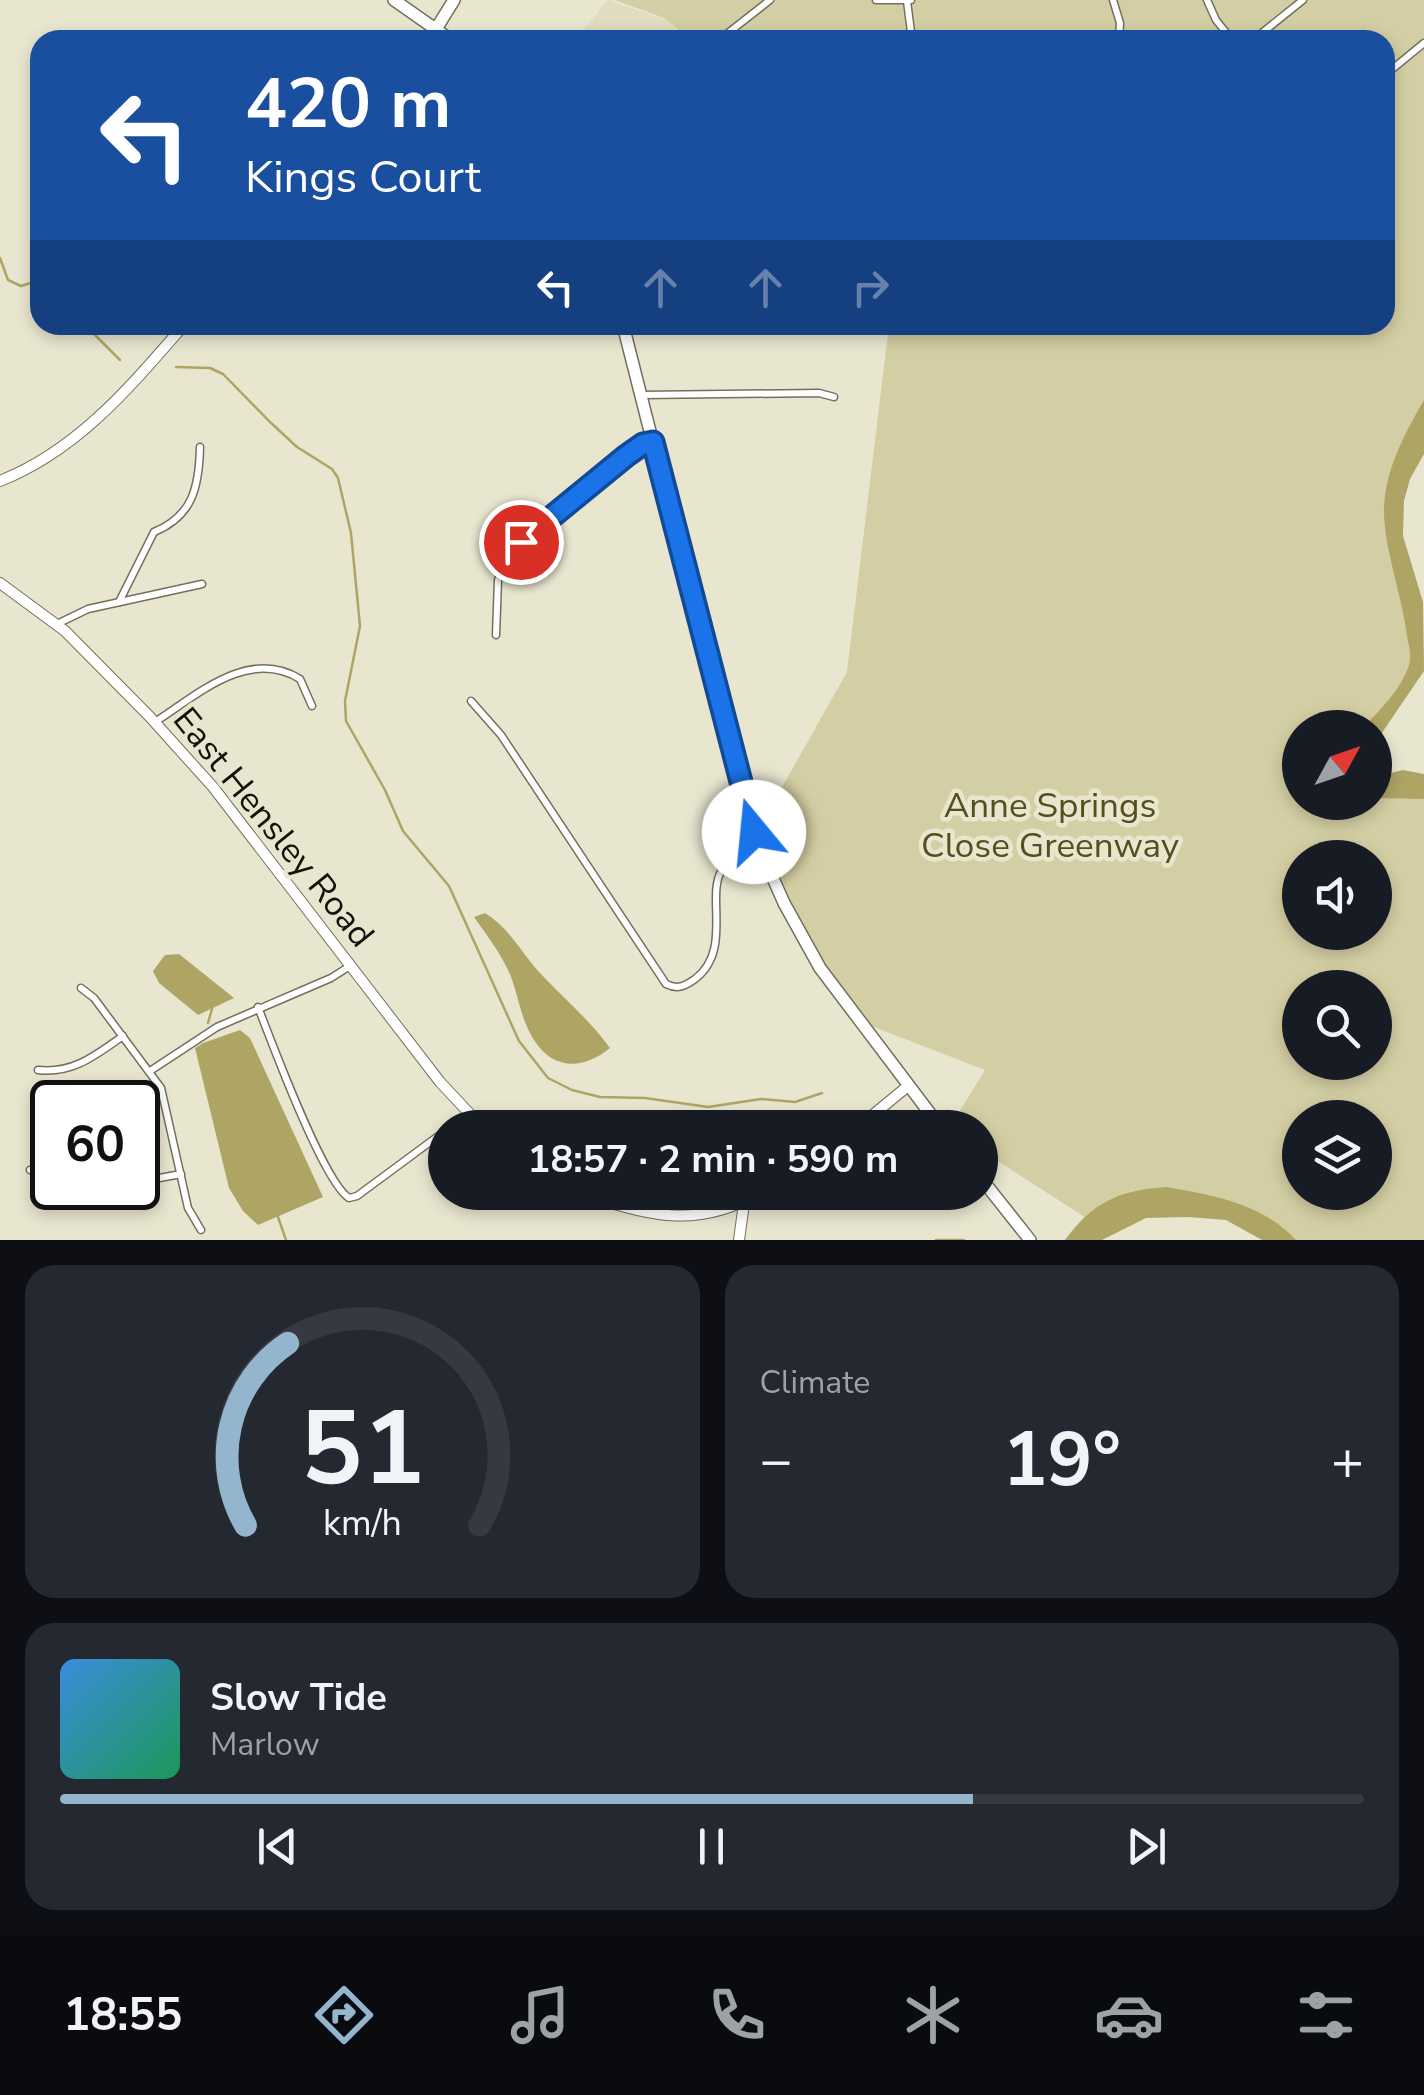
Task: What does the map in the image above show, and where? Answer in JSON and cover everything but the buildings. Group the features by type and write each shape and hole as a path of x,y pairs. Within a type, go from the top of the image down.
{"main road":[{"path":"394,0 428,30"},
{"path":"435,30 454,0"},
{"path":"0,482 36,466 91,425 120,399 175,335"},
{"path":"625,335 739,782 764,858 784,904 820,968 927,1110"},
{"name":"East Hensley Road","path":"0,583 56,624 155,722 213,787 464,1110"},
{"path":"879,1110 908,1086"},
{"path":"998,1200 1025,1235"},
{"path":"650,1210 692,1218 718,1210"},
{"path":"739,1240 743,1210"}],"street":[{"path":"732,30 770,0"},
{"path":"876,0 909,0 911,30"},
{"path":"1112,0 1120,30"},
{"path":"1207,0 1224,30"},
{"path":"1266,30 1303,0"},
{"path":"1395,67 1424,42"},
{"path":"640,395 819,393 834,397"},
{"path":"496,635 498,580 509,555 626,456 653,442"},
{"path":"119,602 154,532 173,525 187,509 197,478 200,447"},
{"path":"56,624 88,609 202,584"},
{"path":"155,722 221,678 272,666 300,679 312,706"},
{"path":"471,701 501,735 673,988 692,981 708,966 718,935 716,879 723,865 738,858 764,858"},
{"path":"150,1071 193,1040 351,966"},
{"path":"80,988 94,998 150,1071 167,1106 188,1208 201,1230"},
{"path":"258,1007 319,1152 342,1193 349,1198 357,1196 428,1145"},
{"path":"38,1070 53,1072 81,1064 123,1036"},
{"path":"160,1178 181,1174"}],"shaded area":[{"path":"608,0 664,19 678,30 583,30"},
{"path":"1424,400 1424,454 1410,479 1404,501 1403,536 1423,602 1424,671 1392,718 1392,710 1379,710 1399,686 1410,656 1386,538 1384,507 1388,478"},
{"path":"1403,770 1424,774 1424,799 1392,798 1392,773"},
{"path":"485,913 508,932 539,972 610,1048 575,1064 553,1059 544,1052 528,1029 504,963 474,917"},
{"path":"179,954 234,998 198,1015 159,983 153,971 165,955"},
{"path":"240,1030 250,1038 323,1197 258,1225 243,1211 229,1188 195,1048"},
{"path":"1167,1187 1253,1210 1296,1240 1262,1240 1226,1220 1188,1217 1146,1218 1102,1240 1065,1240 1086,1216 1108,1200"}],"green space":[{"name":"Anne Springs Close Greenway","path":"615,0 1424,0 1424,426 1394,498 1419,657 1381,710 1282,710 1282,820 1392,820 1392,782 1424,785 1424,1240 1279,1240 1192,1205 1093,1226 998,1161 998,1110 960,1110 985,1070 869,1025 824,965 788,901 759,828 847,672 888,335 1395,335 1395,30 679,30 664,18"}],"waterway":[{"path":"0,258 8,280 21,286 30,283"},
{"path":"95,335 120,360"},
{"path":"176,367 210,368 223,374 297,447 332,469 338,478 351,533 360,626 345,701 346,721 403,831 449,886 519,1041 548,1078 572,1090 600,1097 645,1098 708,1107 761,1099 795,1102 822,1093"},
{"path":"208,1023 212,1009"},
{"path":"278,1217 286,1240"},
{"path":"936,1240 964,1240"}],"route":[{"path":"521,542 626,456 653,442 754,832"}]}
